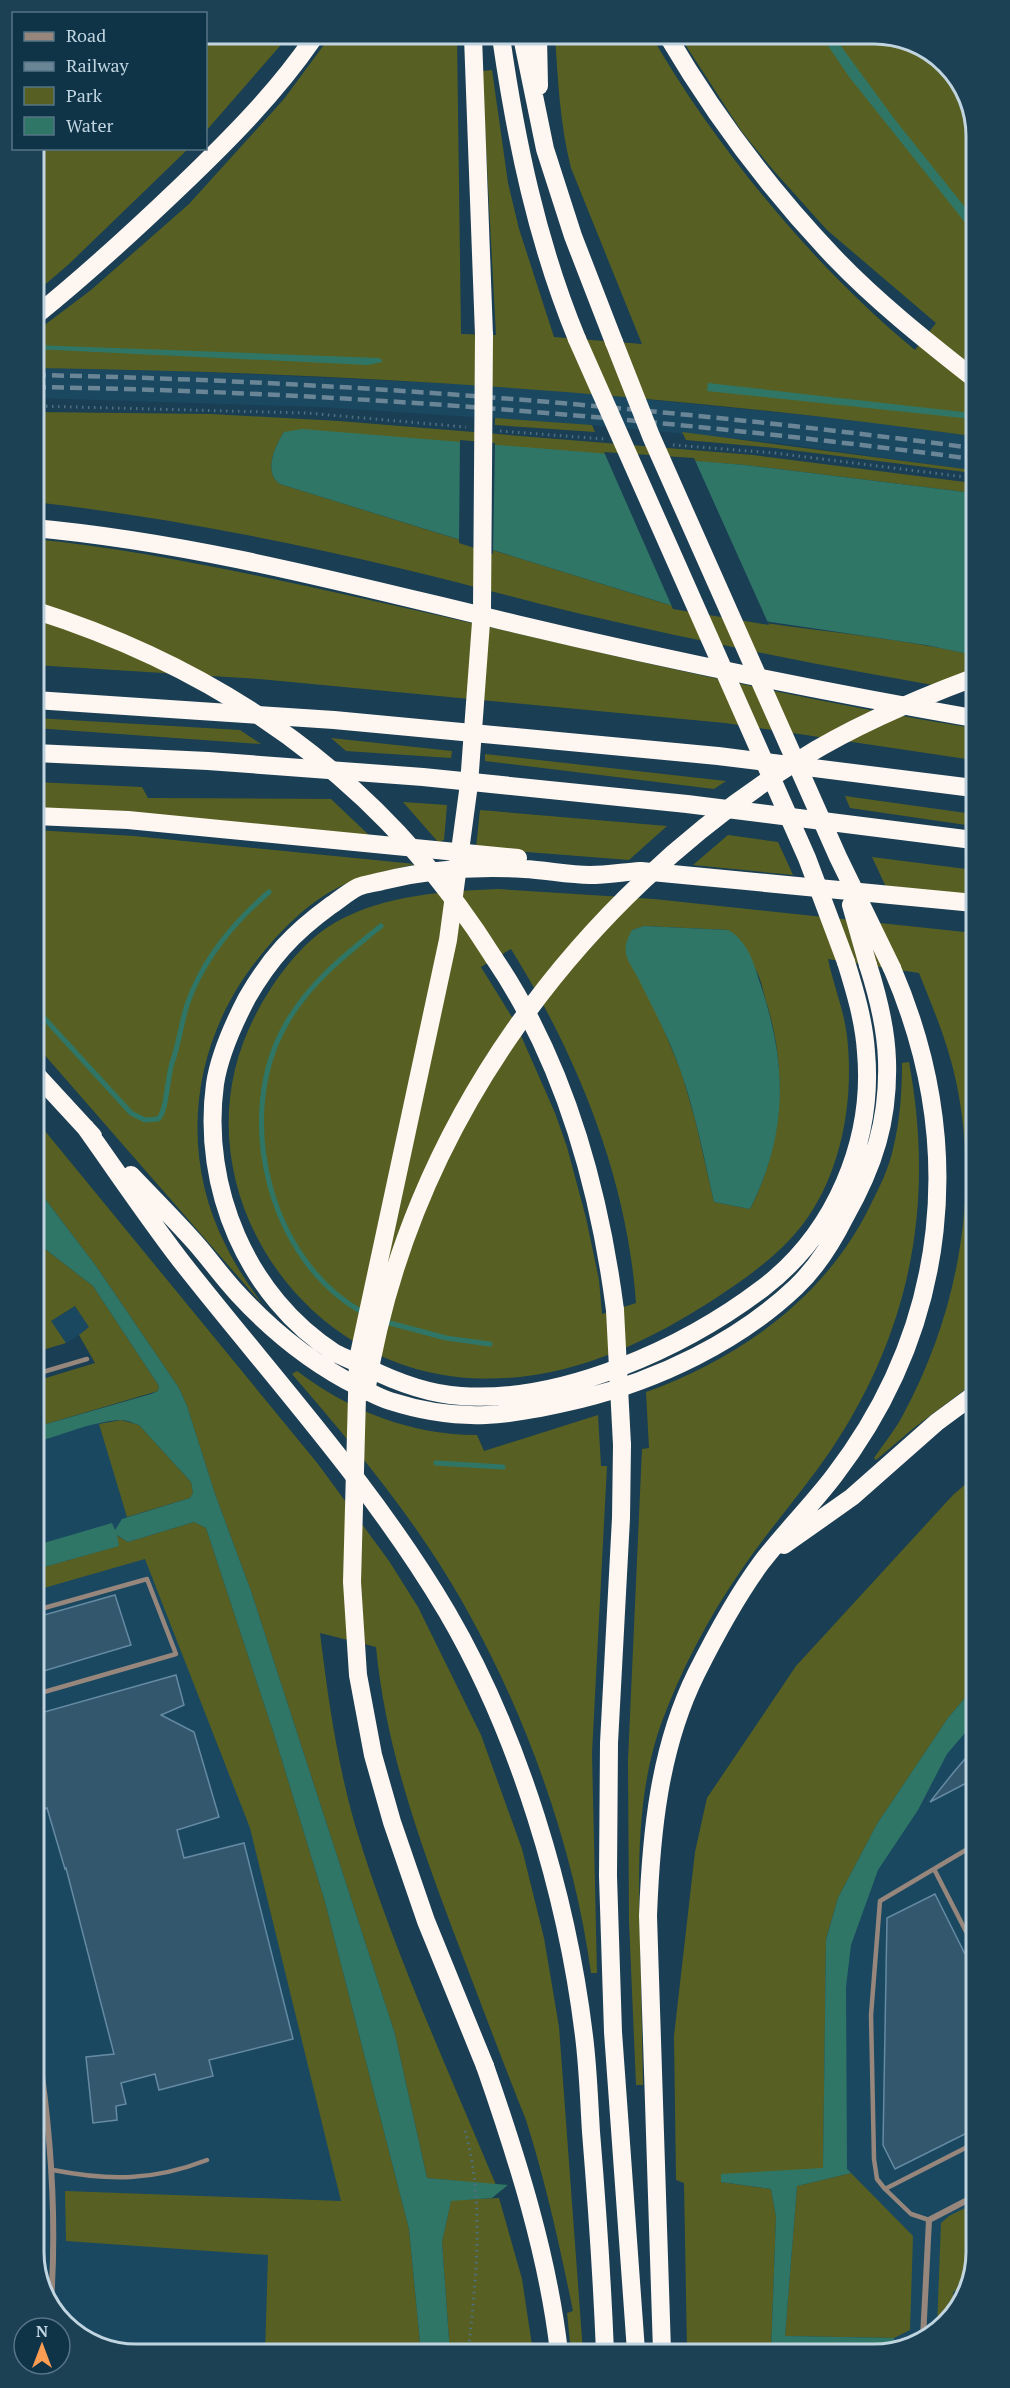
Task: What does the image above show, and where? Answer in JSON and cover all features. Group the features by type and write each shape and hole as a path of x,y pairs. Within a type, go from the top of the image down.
{"highway":[{"path":"44,309 81,279 227,141 256,110 310,43"},
{"path":"472,43 484,335 482,609 469,783 448,940 358,1359 352,1582 358,1675 373,1755 392,1822 426,1921 485,2066 503,2117 528,2200 558,2344"},
{"path":"502,43 514,119 532,205 557,289 577,339 807,858 846,962 862,1019 867,1055 867,1091 859,1139 842,1189 822,1224 802,1252 760,1290 718,1319 650,1356 586,1378 522,1393 460,1396 424,1390 390,1379 336,1353 297,1322 264,1288 239,1243 223,1201 213,1153 215,1083 234,1021 262,972 301,927 358,887 421,871 526,869 589,875 640,871"},
{"path":"523,44 538,121 573,236 651,436 838,857 892,968 907,1005 924,1060 934,1119 938,1190 935,1237 924,1295 908,1346 873,1416 835,1475 763,1560 724,1620 684,1702 670,1744 652,1836 649,1881 649,1951 662,2344"},
{"path":"538,44 538,121"},
{"path":"672,44 691,75 753,164 835,258 924,339 966,372"},
{"path":"44,529 92,533 225,556 355,584 633,651 836,694 966,717"},
{"path":"44,613 100,633 153,656 223,693 290,737 354,789 421,856 453,897 494,958 535,1032 575,1127 602,1221 615,1310 622,1445 621,1518 609,1743 608,1876 613,2032 635,2344"},
{"path":"355,1456 367,1381 380,1326 398,1263 421,1202 447,1144 477,1089 508,1037 545,986 633,888 715,818 800,759 892,711 966,681"},
{"path":"44,701 345,721 718,756 966,787"},
{"path":"44,753 208,761 423,777 687,804 966,839"},
{"path":"44,816 129,820 966,902"},
{"path":"44,1082 191,1238 245,1302 270,1326 330,1373 388,1401 436,1413 482,1416 523,1413 617,1390 715,1347 797,1287 826,1252 868,1174 878,1144 884,1112 887,1079 886,1043 878,1000 838,857"},
{"path":"85,1127 181,1260 386,1517 448,1615 474,1664 507,1738 532,1806 556,1891 571,1957 584,2035 601,2261 605,2344"},
{"path":"763,1560 852,1497 937,1422 966,1401"}],"street":[{"path":"44,2089 53,2170 54,2264 52,2291"},
{"path":"923,2329 929,2220 966,2201"}],"lane":[{"path":"44,1372 87,1359"},
{"path":"44,1608 147,1579 176,1654 44,1692"},
{"path":"929,2220 911,2214 877,2179 874,2159 871,2026 880,1901 966,1850"},
{"path":"934,1869 966,1931"},
{"path":"885,2189 966,2148"},
{"path":"53,2170 92,2178 142,2177 180,2170 207,2160"}],"path":[{"path":"44,406 306,413 470,428"},
{"path":"494,430 612,440"},
{"path":"670,444 775,453 966,477"},
{"path":"465,2131 472,2156 474,2175 477,2251 469,2344"}],"shaded area":[{"path":"44,368 162,370 520,387 854,420 966,435 966,469 776,443 592,425 320,407 44,398"},
{"path":"75,1306 90,1328 66,1343 51,1321"},
{"path":"101,1409 251,1806 393,2344 130,2344 106,2340 80,2325 59,2303 48,2282 44,2252 44,1426"},
{"path":"966,1634 966,2264 959,2288 951,2303 939,2317 915,2335 892,2343 781,2344 800,1858"}],"green space":[{"path":"207,43 282,43 207,130"},
{"path":"325,43 457,43 461,334 496,335 482,71 492,70 508,183 519,229 554,337 642,344 571,168 562,119 555,44 656,44 705,120 770,204 841,282 915,350 936,323 827,230 742,132 685,44 892,45 920,56 939,71 951,85 962,106 966,136 966,435 738,408 504,387 269,374 44,368 44,325 91,290 189,204 284,99"},
{"path":"44,150 187,150 44,285"},
{"path":"44,412 211,414 339,421 753,455 966,482 966,492 745,465 284,432 274,451 271,466 275,479 280,484 663,603 740,619 896,641 966,654 966,691 826,666 679,636 311,548 174,522 44,503"},
{"path":"495,418 592,425 595,432 495,425"},
{"path":"682,432 966,469 966,472 775,448 686,440"},
{"path":"44,540 115,549 236,571 741,684 966,727 966,759 725,723 259,679 44,666"},
{"path":"44,719 240,730 261,744 44,729"},
{"path":"331,738 452,751 451,758 346,751"},
{"path":"485,754 726,781 714,789 485,761"},
{"path":"44,782 142,787 148,798 331,799 371,837 44,808"},
{"path":"845,796 966,813 966,825 850,808"},
{"path":"403,802 447,805 444,840 438,842"},
{"path":"480,810 667,826 629,860 476,848"},
{"path":"44,831 134,836 415,864 346,884 325,895 303,911 274,939 257,960 235,992 218,1026 206,1062 199,1098 198,1136 201,1173 211,1210 226,1246 238,1269 262,1304 44,1054"},
{"path":"728,835 778,842 793,875 693,865"},
{"path":"872,857 966,869 966,894 886,887"},
{"path":"498,889 654,899 966,932 966,1166 963,1124 956,1081 940,1026 919,973 828,959 846,1026 849,1059 847,1107 838,1153 830,1176 808,1217 789,1241 741,1281 656,1333 625,1348 561,1370 493,1379 457,1377 396,1362 342,1334 297,1295 262,1246 239,1192 229,1133 234,1073 256,1014 271,988 311,940 336,922 355,913 394,900 436,893","holes":["645,926 728,930 751,961 760,978 777,1051 779,1105 776,1132 770,1158 750,1209 714,1202 695,1119 681,1071 661,1023 632,930","511,949 557,1031 595,1118 622,1209 631,1256 636,1303 602,1314 599,1280 586,1218 567,1147 555,1113 515,1022 481,967"]},
{"path":"909,1062 916,1114 919,1165 917,1215 910,1264 898,1312 881,1359 858,1405 831,1450 753,1554 707,1624 677,1684 653,1750 643,1802 639,1856 643,2085 636,2085 629,1921 628,1760 642,1449 649,1448 646,1392 681,1378 747,1342 778,1320 806,1295 831,1267 853,1237 887,1170 899,1117 902,1063"},
{"path":"44,1130 318,1464 389,1561 418,1607 481,1735 522,1849 544,1938 559,2027 582,2344 570,2344 567,2313 573,2311 552,2215 526,2120 448,1916 408,1803 388,1726 376,1647 320,1633 343,1778 355,1825 386,1917 496,2185 427,2178 395,2034 251,1591 215,1494 187,1406 179,1388 96,1266 44,1198"},
{"path":"966,1166 966,1389 876,1460 874,1458 901,1419 923,1374 938,1334 951,1293 964,1209"},
{"path":"44,1248 93,1286 159,1386 158,1391 44,1425 44,1379 95,1363 79,1335 89,1327 75,1306 51,1321 66,1343 44,1350"},
{"path":"297,1371 338,1398 382,1418 428,1431 477,1435 484,1451 598,1415 601,1466 607,1466 592,1753 597,1973 591,1973 582,1919 553,1808 511,1698 486,1645 429,1548 363,1459 292,1374"},
{"path":"121,1420 139,1425 191,1482 193,1493 190,1498 127,1517 99,1424"},
{"path":"966,1484 966,1697 948,1718 877,1824 838,1898 826,1939 823,2169 721,2175 721,2182 771,2189 776,2217 771,2344 687,2344 684,2183 676,2180 674,2036 695,1852 707,1798 796,1666 953,1495"},
{"path":"194,1522 206,1528 274,1734 325,1902 409,2229 420,2344 265,2344 268,2255 66,2241 65,2191 341,2201 250,1828 145,1559 44,1588 44,1567 118,1546 116,1535 128,1542"},
{"path":"851,2173 913,2236 910,2330 894,2338 785,2336 797,2186"},
{"path":"499,2198 522,2279 532,2344 449,2344 442,2242 451,2200"},
{"path":"966,2208 966,2264 959,2288 953,2292 951,2303 937,2318 941,2223"}],"water":[{"path":"827,44 839,44 896,121 966,208 966,223 850,78"},
{"path":"44,345 379,358 382,360 382,362 368,365 44,349"},
{"path":"708,383 966,412 966,418 707,391"},
{"path":"302,429 745,465 966,492 966,654 926,645 683,609 280,484 272,473 271,466 274,451 284,432"},
{"path":"644,926 728,930 735,934 745,946 755,968 775,1041 780,1097 772,1152 750,1209 714,1202 681,1072 662,1025 626,956 626,945 632,930"},
{"path":"44,1198 96,1266 179,1388 187,1406 215,1494 251,1591 395,2034 427,2178 508,2185 492,2198 451,2201 442,2242 449,2344 420,2344 409,2229 325,1902 274,1734 206,1528 194,1522 128,1542 117,1535 119,1546 44,1567 44,1543 112,1523 115,1530 122,1519 190,1498 193,1493 191,1482 139,1425 121,1420 110,1421 44,1440 44,1425 158,1391 159,1386 93,1286 44,1248"},
{"path":"966,1697 966,1732 947,1754 918,1810 878,1870 851,1945 846,1987 847,2169 851,2173 797,2186 785,2336 894,2338 894,2343 771,2344 776,2217 771,2189 721,2182 721,2174 823,2168 826,1940 838,1898 877,1824 948,1718"}],"pier":[{"path":"460,440 495,443 493,554 459,543"},
{"path":"604,452 694,458 769,625 673,609"}],"building":[{"path":"115,1595 131,1645 44,1671 44,1615"},
{"path":"176,1675 184,1705 161,1715 194,1732 219,1817 177,1830 184,1858 244,1843 293,2039 209,2060 213,2076 159,2090 155,2074 121,2083 126,2104 116,2106 117,2120 93,2123 86,2057 114,2054 66,1868 47,1808 44,1809 44,1712"},
{"path":"966,1758 966,1783 930,1802"},
{"path":"935,1894 966,1956 966,2134 895,2169 883,2145 887,1918"}],"waterway":[{"path":"44,1018 131,1113 145,1120 158,1119 165,1102 170,1069 193,989 220,943 269,892"},
{"path":"364,1313 331,1290 304,1259 284,1223 270,1184 262,1142 262,1101 270,1061 295,1009 329,970 381,926"},
{"path":"386,1322 446,1338 490,1344"},
{"path":"436,1463 503,1467"}],"railway":[{"path":"44,375 269,383 504,398 739,420 966,447"},
{"path":"44,387 387,401 739,431 966,458"}]}
